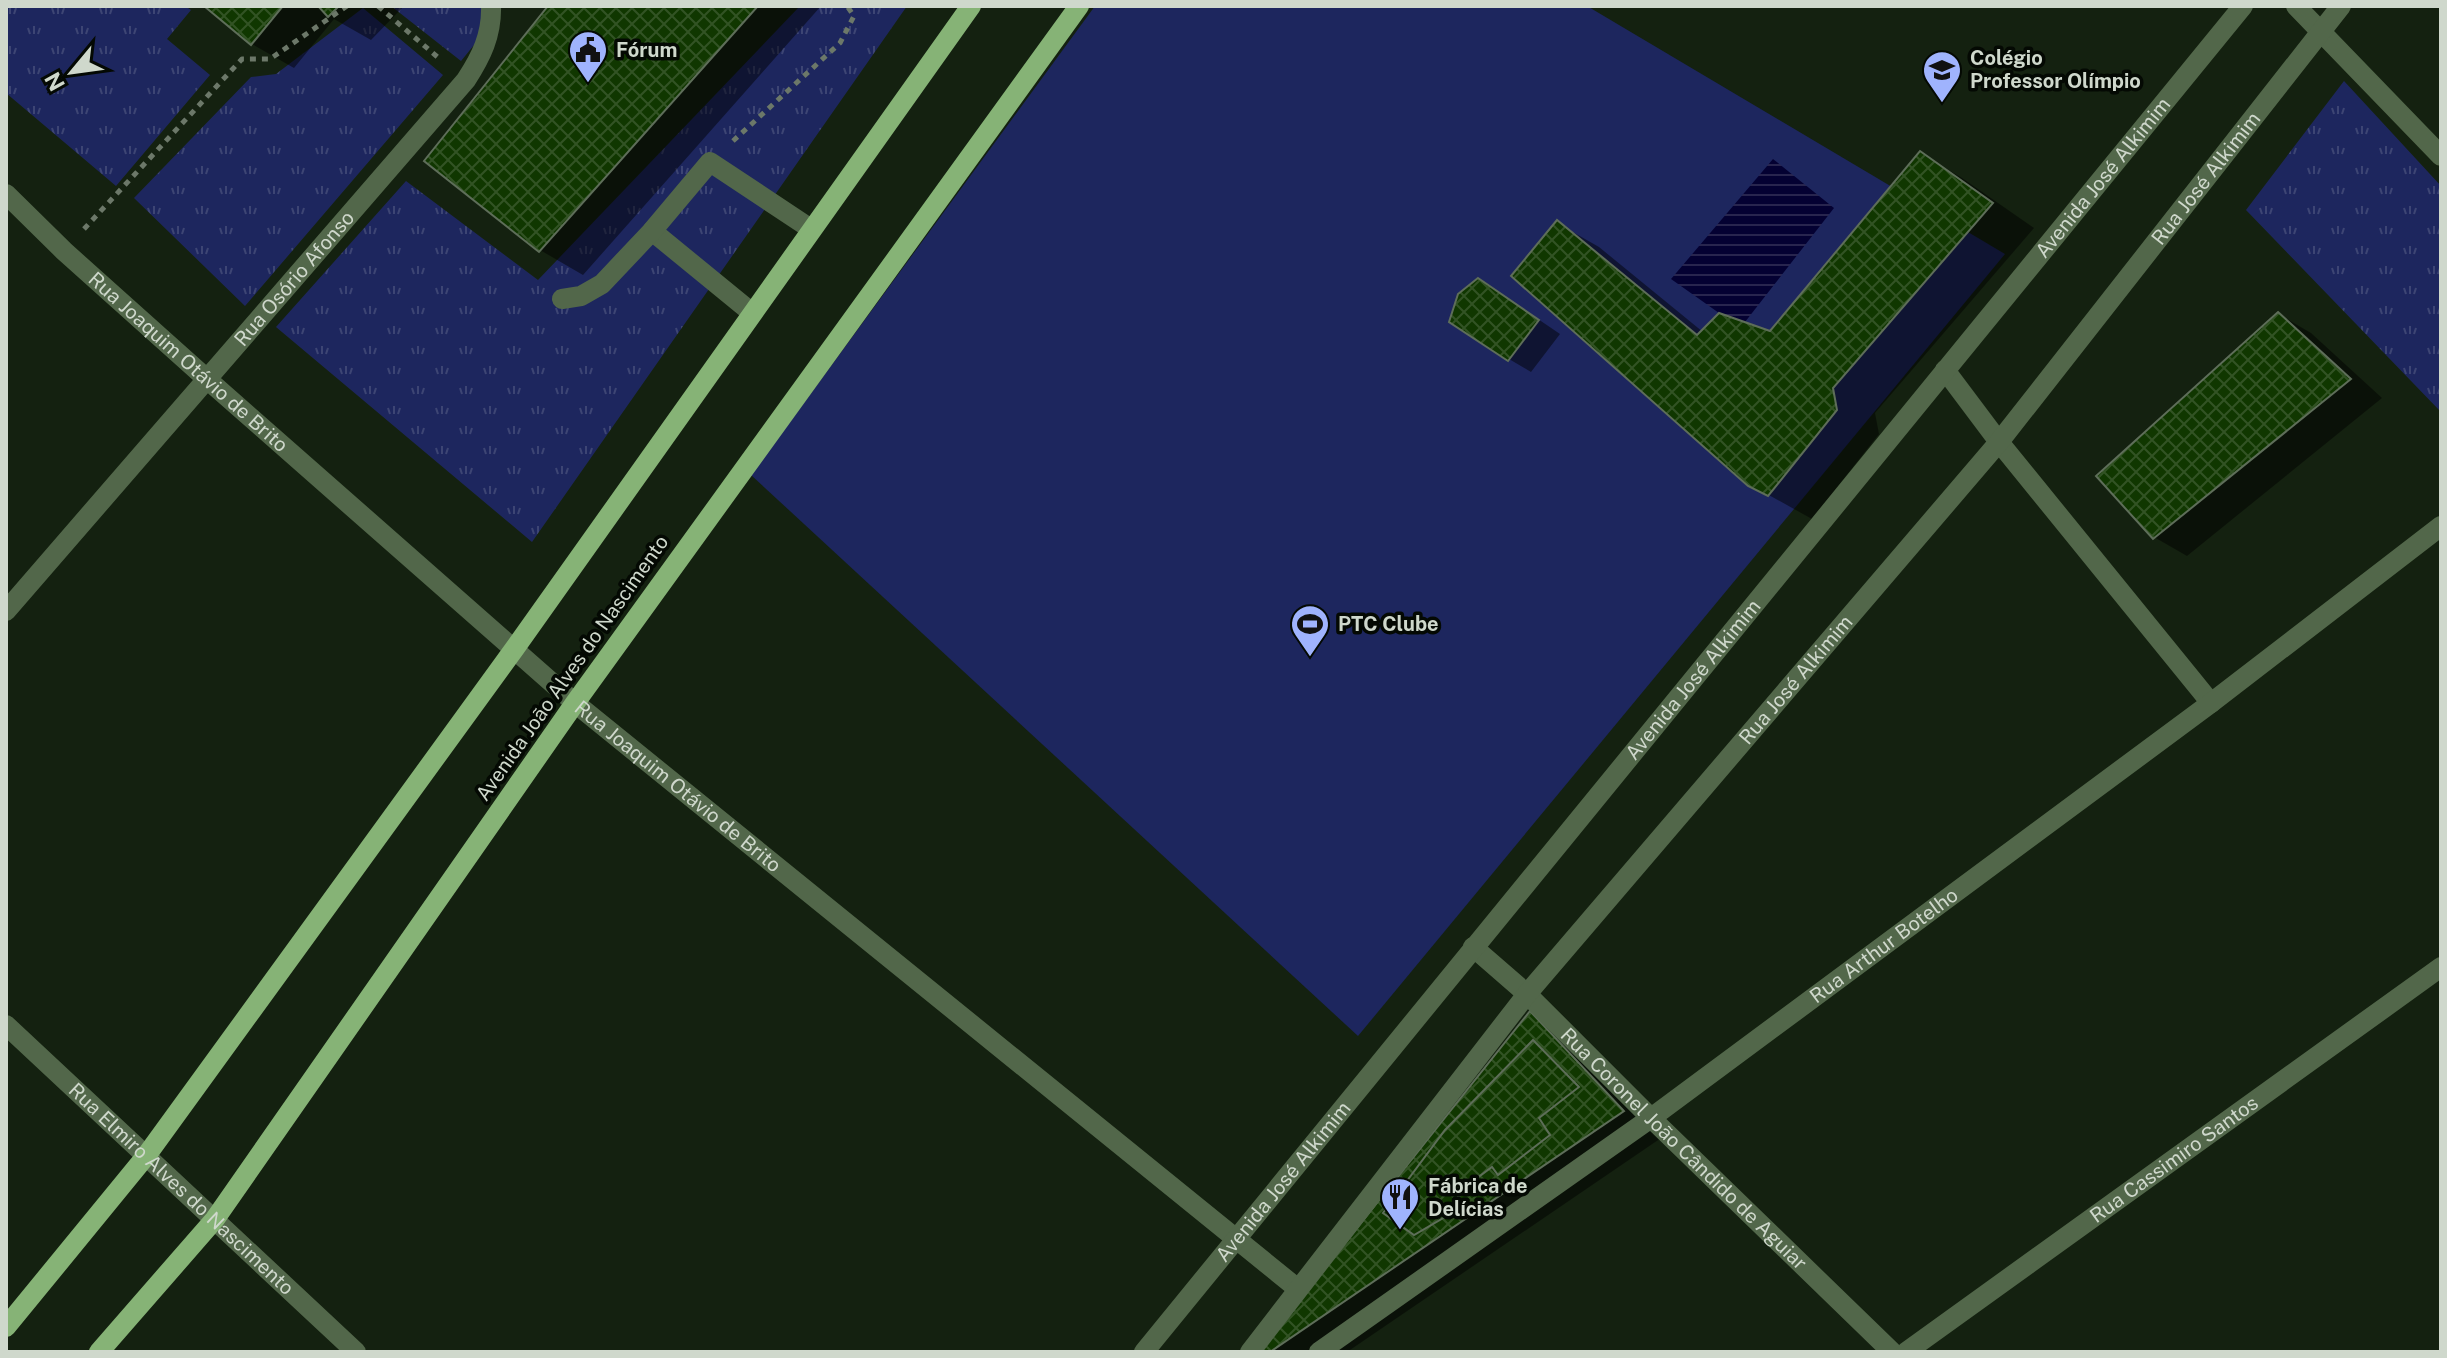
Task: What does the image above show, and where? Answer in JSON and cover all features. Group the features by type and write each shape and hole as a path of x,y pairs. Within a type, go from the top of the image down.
{"main road":[{"path":"6,1327 146,1156 515,648 971,6"},
{"name":"Avenida João Alves do Nascimento","path":"99,1352 215,1219 575,703 1079,6"}],"street":[{"name":"Rua Osório Afonso","path":"6,611 466,80 481,58 488,39 491,6"},
{"name":"Avenida José Alkimim","path":"1144,1352 2243,6"},
{"path":"2296,6 2441,156"},
{"name":"Rua José Alkimim","path":"1250,1352 1527,994 1999,442 2341,6"},
{"path":"562,299 581,296 602,284 710,162 811,229"},
{"name":"Rua Joaquim Otávio de Brito","path":"6,194 64,251 208,380 575,703 1298,1289"},
{"path":"652,231 751,312"},
{"path":"1945,370 1999,442 2211,703"},
{"name":"Rua Arthur Botelho","path":"1319,1352 1651,1118 2211,703 2441,526"},
{"name":"Rua Coronel João Cândido de Aguiar","path":"1473,947 1527,994 1892,1352"},
{"name":"Rua Cassimiro Santos","path":"1906,1352 2441,967"},
{"name":"Rua Elmiro Alves do Nascimento","path":"6,1025 356,1352"}],"path":[{"path":"64,251 242,59 270,59 347,6"},
{"path":"378,6 466,80"},
{"path":"710,162 840,43 854,16 847,6"}],"green space":[{"path":"6,6 185,6 191,10 167,39 210,75 116,186 6,93"},
{"path":"391,6 482,6 483,34 461,61"},
{"path":"800,6 907,6 532,542 276,327 406,181 538,280"},
{"name":"PTC Clube","path":"1095,6 1587,6 2005,254 1358,1036 751,475"},
{"path":"363,8 443,75 245,306 134,198 251,77 276,74"},
{"path":"2344,81 2441,186 2441,412 2246,210"}],"shaded area":[{"path":"1773,159 1834,208 1745,322 1719,313 1671,279"}],"building":[{"path":"204,6 283,6 251,45"},
{"path":"318,6 339,6 328,17"},
{"name":"Fórum","path":"548,6 758,6 539,252 424,161"},
{"path":"1920,151 1993,203 1833,388 1837,410 1768,496 1748,486 1511,276 1557,220 1697,335 1719,313 1770,331"},
{"path":"1478,278 1539,320 1508,361 1449,322 1458,294"},
{"path":"2278,312 2351,379 2153,539 2096,476"},
{"name":"Fábrica de Delícias","path":"1530,1011 1624,1111 1270,1352 1258,1352"},
{"path":"1533,1040 1579,1087 1539,1118 1550,1135 1498,1175 1492,1167 1457,1193 1462,1207 1414,1235 1383,1213 1445,1130"}],"place":[{"name":"Fórum","path":"588,84"},
{"name":"Colégio Professor Olímpio","path":"1942,104"},
{"name":"PTC Clube","path":"1310,658"},
{"name":"Fábrica de Delícias","path":"1400,1231"}]}
